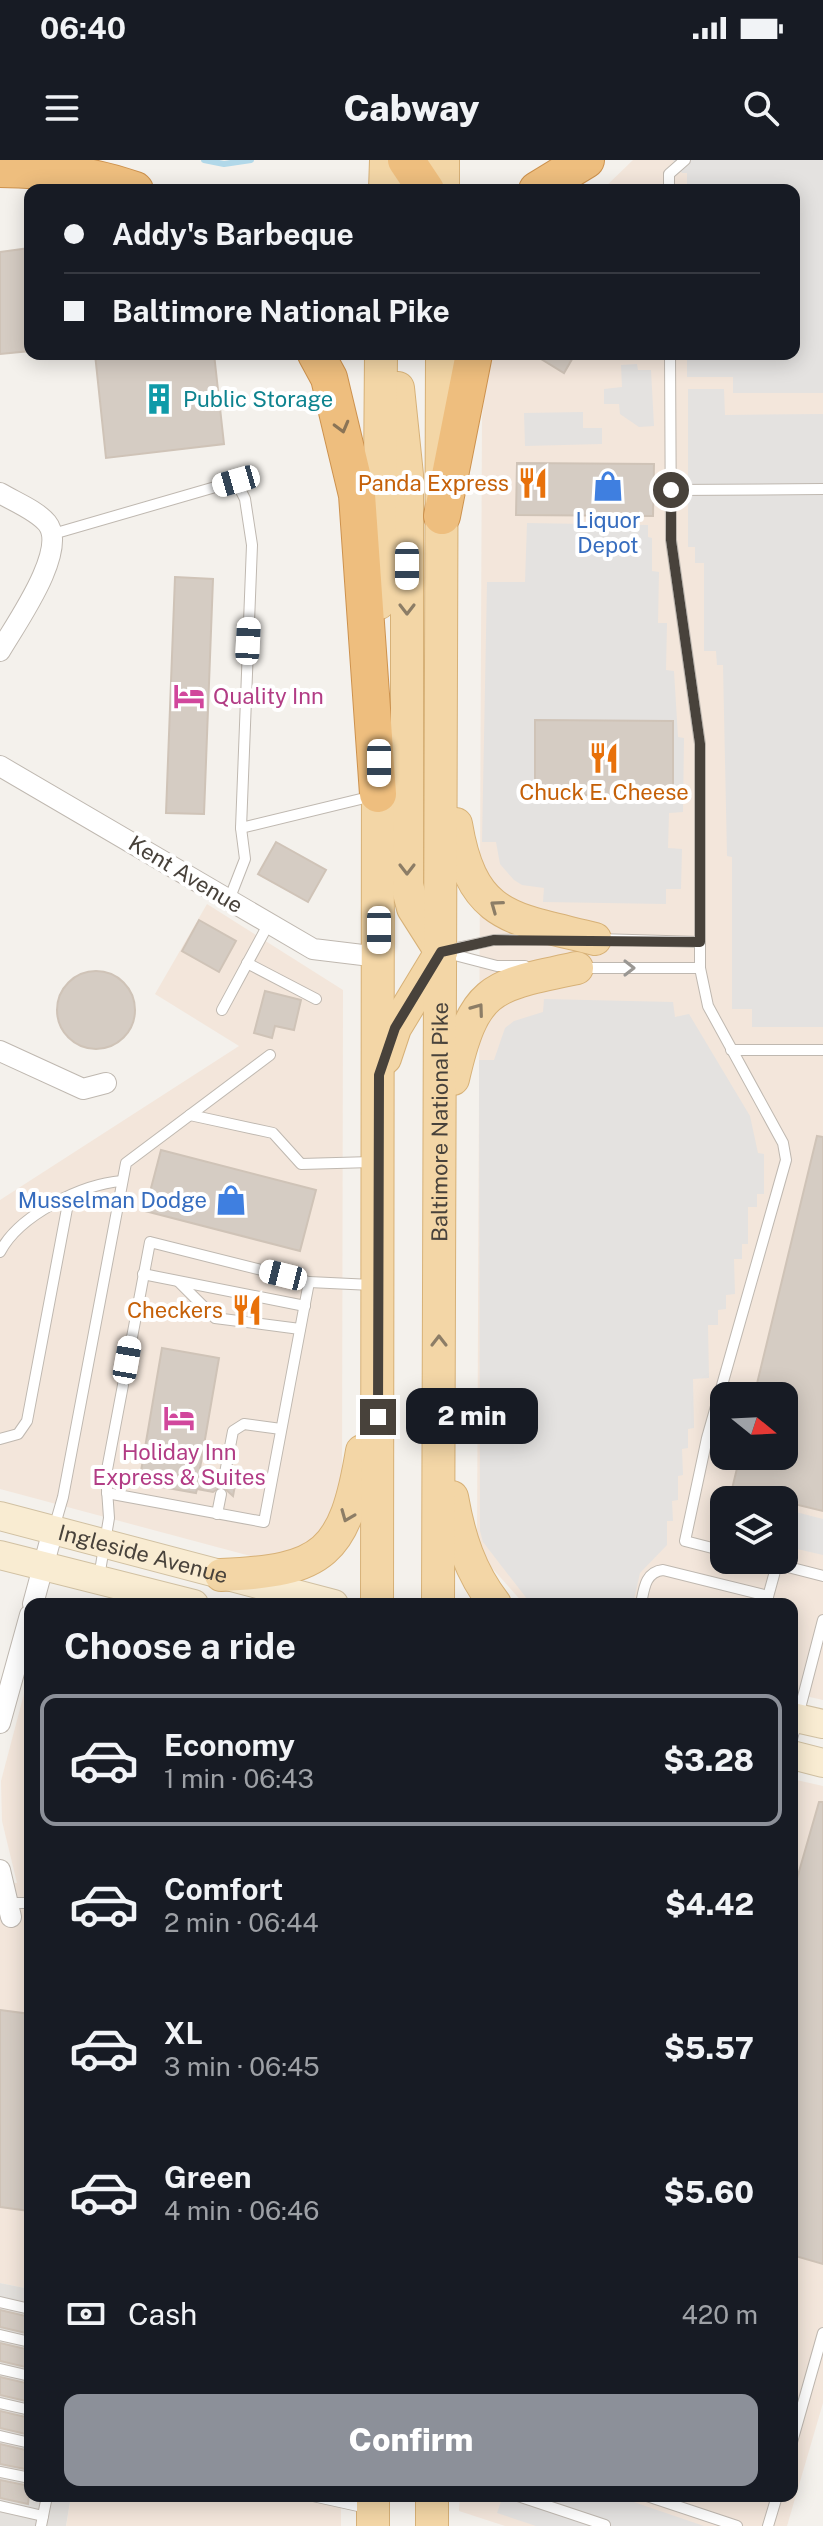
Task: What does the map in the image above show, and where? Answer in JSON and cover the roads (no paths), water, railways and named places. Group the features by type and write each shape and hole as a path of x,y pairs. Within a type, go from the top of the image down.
{"highway":[{"path":"406,160 422,184"},
{"path":"547,184 586,160"},
{"path":"573,184 594,160"},
{"path":"0,169 52,170 119,184"},
{"path":"319,360 329,378 357,495 378,794"},
{"path":"442,516 473,360"}],"main road":[{"path":"385,184 386,160"},
{"path":"443,160 443,184"},
{"path":"377,1598 381,360"},
{"path":"379,1075 395,1028 441,952 413,908 407,885 407,475 395,360"},
{"name":"Baltimore National Pike","path":"438,1598 442,360"},
{"path":"441,737 462,863 487,901 528,922 595,939"},
{"path":"439,1136 460,1045 479,1004 495,990 513,981 577,968"},
{"path":"221,1575 271,1573 295,1567 329,1545 340,1532 355,1494 378,1358"},
{"path":"439,1419 458,1531 470,1564 491,1598"},
{"name":"Ingleside Avenue","path":"0,1516 311,1598"},
{"name":"Ingleside Avenue","path":"0,1555 169,1598"},
{"path":"798,1757 823,1763"},
{"path":"432,2502 432,2526"}],"street":[{"path":"0,493 47,522 53,534 48,566 0,651"},
{"name":"Kent Avenue","path":"0,766 313,949 379,957"},
{"path":"0,1051 73,1086 83,1089 106,1083"},
{"path":"35,1598 53,1530"},
{"path":"0,1723 24,1637"},
{"path":"0,1870 9,1910"}],"lane":[{"path":"669,184 669,174 685,160"},
{"path":"670,360 671,540 700,744 700,968 708,1006 783,1143 786,1160 707,1438 685,1541 710,1547"},
{"path":"53,534 236,481 245,499 252,545 241,828 245,859 229,900"},
{"path":"671,490 823,489"},
{"path":"241,828 378,794"},
{"path":"222,1010 269,923"},
{"path":"441,952 494,940 700,942"},
{"path":"441,952 497,966 700,968"},
{"path":"247,963 316,999"},
{"path":"731,1050 823,1050"},
{"path":"53,1530 63,1497 126,1163 270,1055"},
{"path":"190,1115 273,1133 301,1164 378,1162"},
{"path":"0,1252 8,1236 37,1213 95,1185 122,1181"},
{"path":"0,1439 18,1434 27,1421 69,1198"},
{"path":"98,1581 105,1545 106,1475 150,1242 309,1282 378,1285"},
{"path":"143,1274 305,1306"},
{"path":"177,1281 215,1318 300,1329"},
{"path":"107,1493 264,1522 309,1282"},
{"path":"225,1473 233,1431 244,1424 281,1429"},
{"path":"217,1514 221,1494"},
{"path":"798,1569 823,1576"},
{"path":"642,1598 646,1580 656,1571 663,1570 760,1598"},
{"path":"768,1598 774,1574"},
{"path":"801,1724 823,1620"},
{"path":"9,1910 24,1905"},
{"path":"0,2302 24,2308"},
{"path":"798,2421 823,2333"},
{"path":"0,2335 24,2341"},
{"path":"0,2369 24,2375"},
{"path":"0,2403 24,2409"},
{"path":"0,2436 24,2442"},
{"path":"0,2472 24,2477"},
{"path":"337,2502 373,2511"},
{"path":"536,2502 605,2525"},
{"path":"665,2502 737,2526"},
{"path":"768,2526 775,2502"},
{"path":"0,2506 42,2521"}],"waterway":[{"path":"204,160 224,164 251,160"}],"place":[{"name":"Public Storage","path":"159,399"},
{"name":"Panda Express","path":"533,483"},
{"name":"Liquor Depot","path":"608,486"},
{"name":"Quality Inn","path":"189,696"},
{"name":"Chuck E. Cheese","path":"604,758"},
{"name":"Musselman Dodge","path":"231,1200"},
{"name":"Checkers","path":"247,1310"},
{"name":"Holiday Inn Express & Suites","path":"179,1418"}]}
